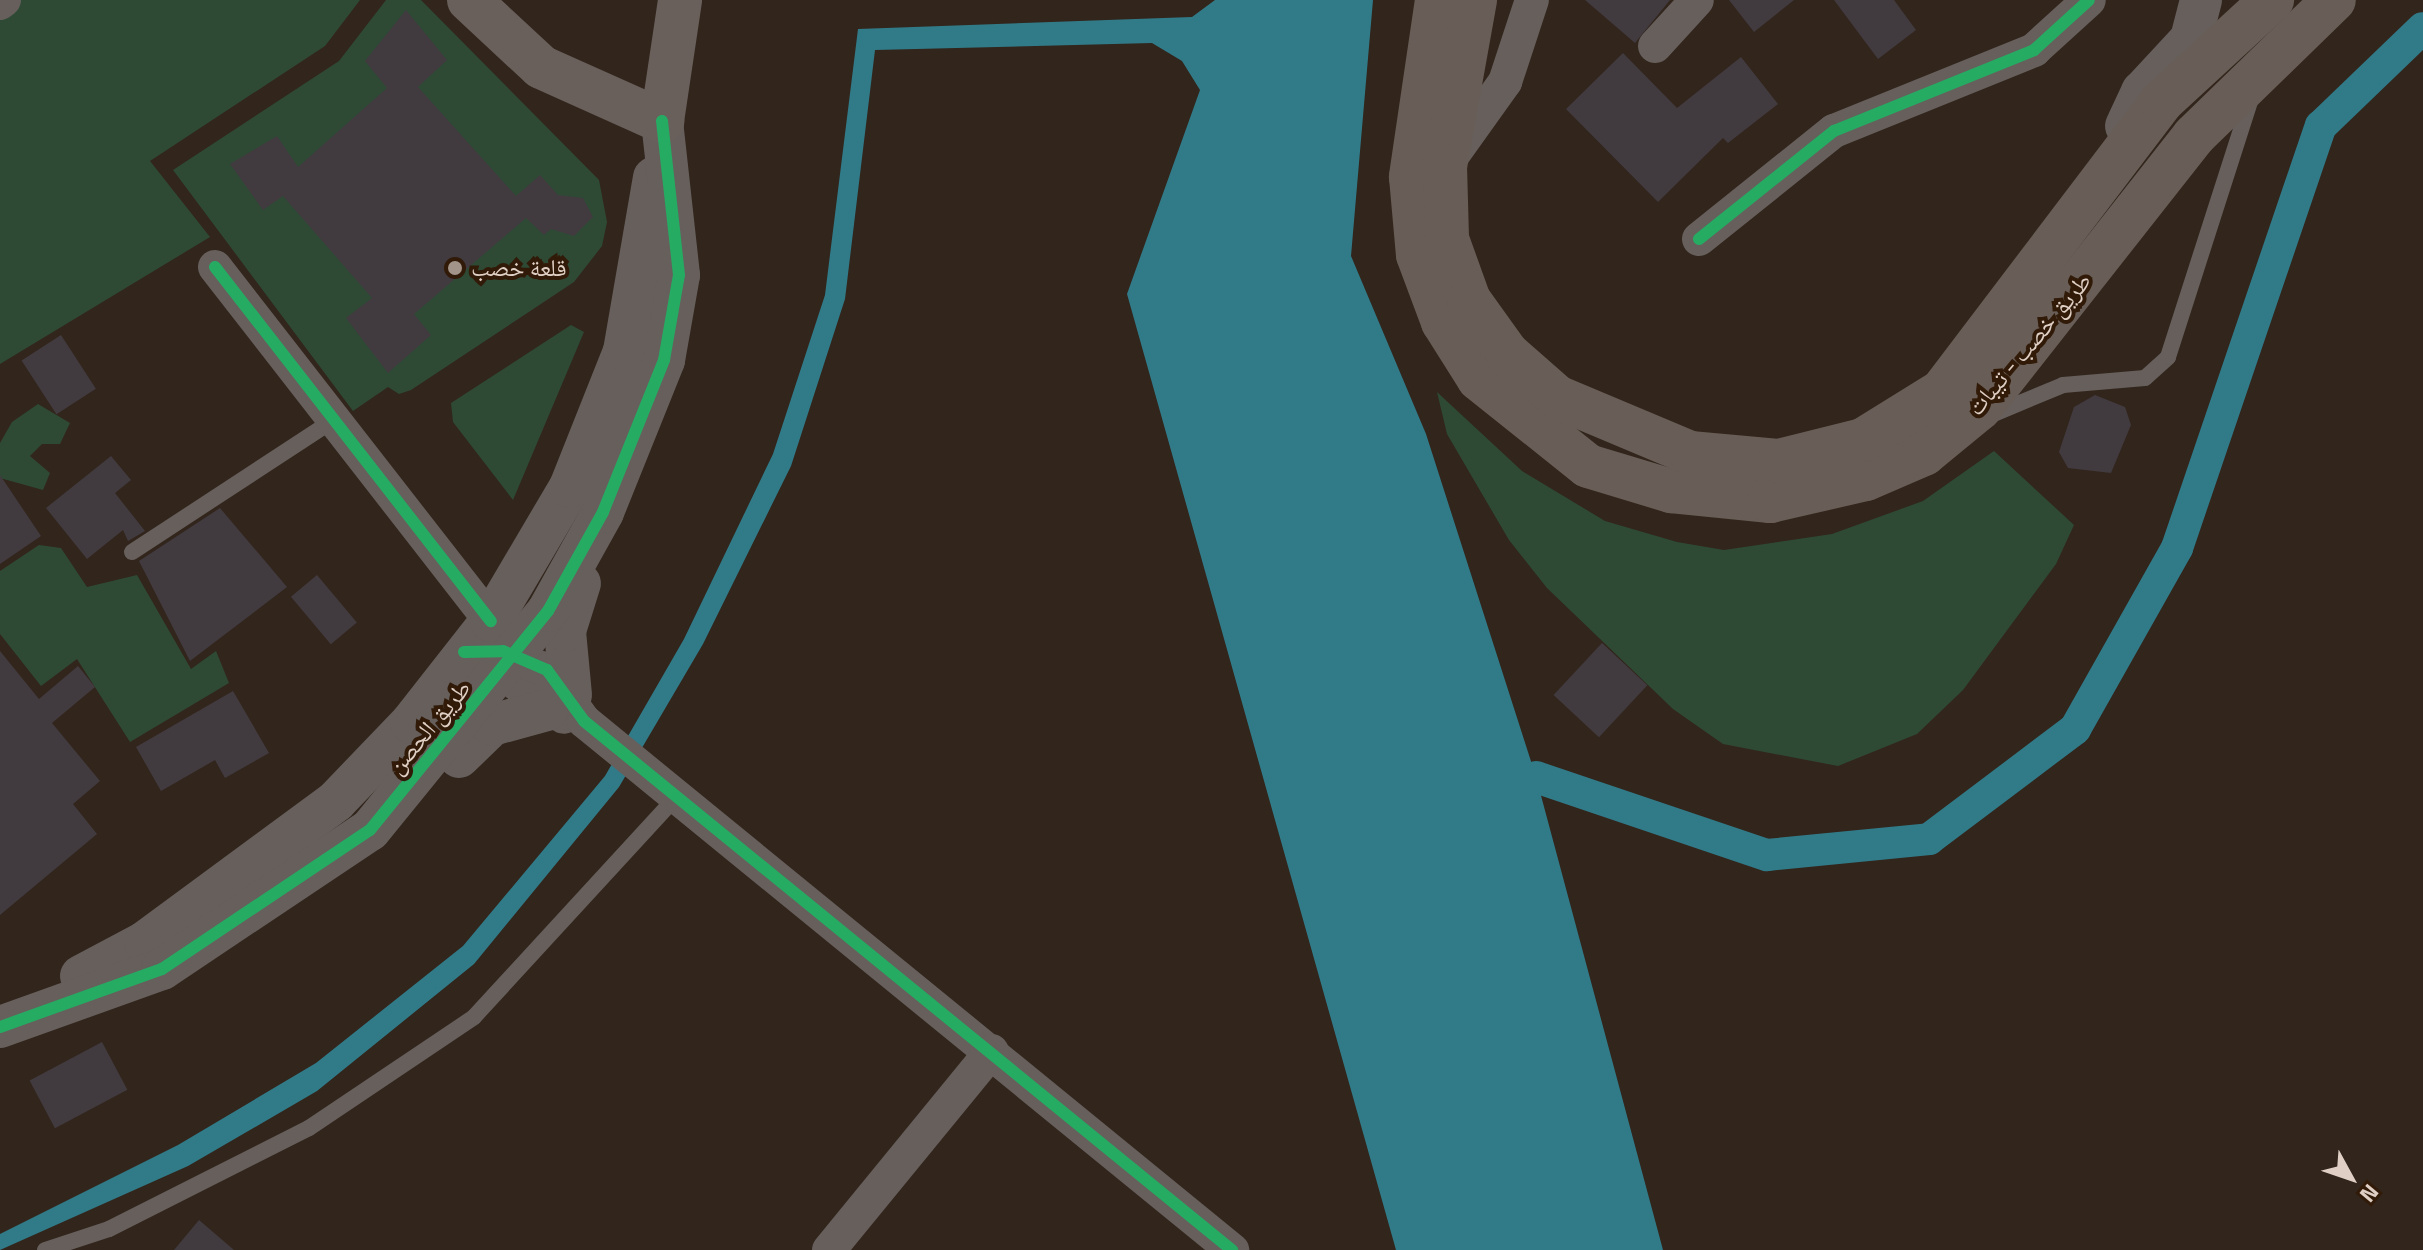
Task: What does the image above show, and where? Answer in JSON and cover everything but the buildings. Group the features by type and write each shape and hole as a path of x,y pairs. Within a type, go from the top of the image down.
{"highway":[{"name":"طريق خصب - تيبات","path":"1437,0 1411,177 1418,255 1443,322 1479,379 1588,466 1671,491 1770,501 1866,479 1924,454 2020,362 2194,136 2334,0"},
{"name":"طريق خصب - تيبات","path":"1475,0 1445,166 1447,239 1469,300 1507,353 1557,397 1613,425 1690,453 1779,461 1863,440 1942,391 2161,102 2272,0"}],"main road":[{"path":"469,0 541,67 662,121"},
{"name":"طريق الحصن","path":"662,121 680,0"}],"street":[{"path":"1445,166 1505,82 1532,0"},
{"path":"1655,46 1697,0"},
{"path":"1699,239 1834,131 2034,50 2089,0"},
{"path":"2105,174 2142,92 2191,39 2201,0"},
{"name":"طريق الحصن","path":"0,1027 162,969 370,830 499,639 603,512 664,360 679,275 662,121"},
{"name":"طريق الحصن","path":"0,1013 145,942 280,849 499,639 570,487 624,351 662,121"},
{"path":"215,267 499,639 577,717 992,1051 1232,1250"},
{"path":"577,717 564,656 570,605 610,522 664,360"},
{"path":"370,830 400,817 492,725 577,717"},
{"path":"829,1250 992,1051"}],"lane":[{"path":"1924,454 2063,385 2154,374 2179,331 2259,71"},
{"path":"132,552 334,420"},
{"path":"45,1250 109,1229 309,1128 474,1017 664,786"},
{"path":"92,1250 109,1229"}],"green space":[{"path":"0,0 360,0 325,46 150,161 210,237 0,364"},
{"path":"386,0 421,0 599,180 607,222 602,246 574,282 411,390 399,394 388,387 353,411 173,170 339,61"},
{"path":"571,325 584,332 513,500 453,422 451,403"},
{"path":"1437,392 1522,471 1605,521 1677,542 1724,550 1832,534 1923,501 1994,451 2074,525 2056,564 1963,690 1917,734 1838,766 1723,744 1673,709 1547,588 1509,540 1447,434"},
{"path":"38,404 70,423 60,444 42,444 30,456 50,473 43,490 0,478 0,443 12,422"},
{"path":"39,545 61,548 87,587 137,575 191,669 216,651 229,683 130,742 77,659 41,686 0,634 0,571"}],"water":[{"path":"1215,0 1373,0 1351,256 1426,434 1536,777 1663,1250 1396,1250 1127,294 1200,90 1182,61 1152,43 875,50 845,299 791,466 703,644 619,787 474,964 317,1091 188,1166 0,1250 0,1234 178,1145 316,1063 463,946 605,776 684,639 773,454 825,295 858,29 1192,17"}],"waterway":[{"path":"1536,777 1767,855 1929,839 2075,729 2177,548 2321,126 2423,28"}],"cycle path":[{"path":"1699,239 1834,131 2034,50 2089,0"},
{"path":"0,1027 162,969 370,830 548,611 603,512 664,360 679,275 662,121"},
{"path":"215,267 491,621"},
{"path":"464,652 503,651 547,670 584,721 1232,1250"}],"place":[{"name":"قلعة خصب","path":"455,268"}]}
